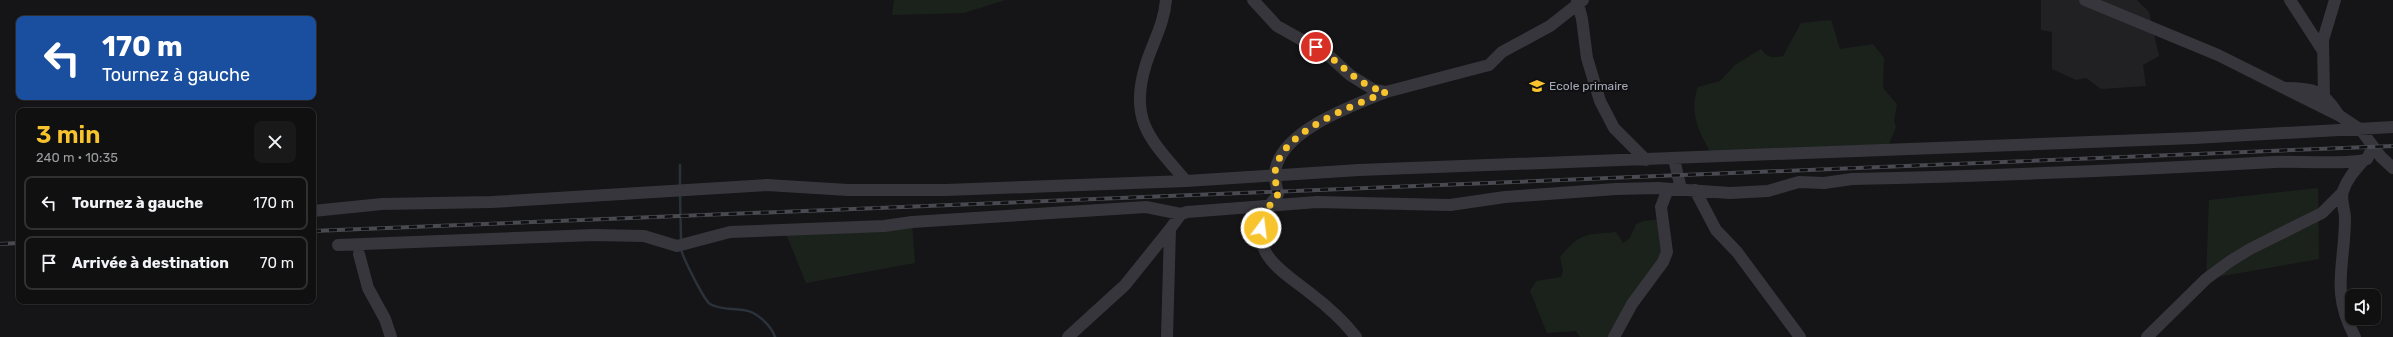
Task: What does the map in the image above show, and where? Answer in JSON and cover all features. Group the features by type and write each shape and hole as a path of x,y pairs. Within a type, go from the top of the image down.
{"street":[{"path":"1166,0 1160,32 1146,65 1140,111 1144,128 1153,143 1186,180"},
{"path":"1253,0 1277,26 1327,54 1350,75 1374,90 1386,92"},
{"path":"2085,0 2218,55 2340,116 2361,130 2373,147 2393,168"},
{"path":"2290,0 2323,51"},
{"path":"2324,96 2323,40 2335,0"},
{"path":"1356,337 1342,321 1280,271 1269,258 1264,248 1261,228 1263,215 1268,205 1278,194 1274,174 1281,155 1296,138 1319,123 1386,92 1489,65 1502,52 1550,26 1579,1"},
{"path":"1579,1 1587,58 1600,102 1614,128 1646,160"},
{"path":"2282,88 2304,88 2317,91 2329,99 2340,116 2367,124 2393,127"},
{"path":"316,211 382,204 492,202 767,185 848,190 946,190 1186,180 1274,174 1674,159 1828,150 2361,130 2393,127"},
{"path":"2147,337 2206,279 2228,262 2250,249 2322,213 2342,193 2348,179 2363,161 2367,159 2373,147"},
{"path":"1674,159 1681,189"},
{"path":"338,245 449,239 594,235 644,236 677,246 730,232 884,226 912,222 1146,207 1180,214 1268,205 1382,202 1450,205 1505,197 1616,189 1668,188 1730,193 1768,190 1799,182 1824,183 1852,179 2026,174 2301,161 2363,161"},
{"path":"1614,337 1632,304 1663,262 1667,252 1661,207 1668,188"},
{"path":"1694,190 1716,230 1736,252 1800,337"},
{"path":"2342,193 2345,217 2340,276 2341,302 2346,319 2355,337"},
{"path":"1068,337 1125,285 1170,229 1180,214"},
{"path":"1167,337 1170,229"},
{"path":"359,254 368,288 385,319 391,337"}],"shaded area":[{"path":"894,0 1005,0 964,13 892,15"},
{"path":"2041,0 2137,0 2149,12 2159,56 2143,65 2146,86 2101,89 2086,78 2076,80 2052,69 2052,32 2041,30"},
{"path":"1831,20 1840,49 1873,44 1884,58 1883,88 1897,104 1894,121 1896,127 1887,149 1713,157 1700,132 1695,115 1694,106 1698,87 1720,81 1735,65 1761,49 1770,57 1783,56 1801,23"},
{"path":"2318,188 2319,259 2206,279 2209,200"},
{"path":"1663,219 1667,252 1614,337 1580,337 1576,331 1547,333 1530,291 1536,281 1561,277 1563,271 1560,257 1573,243 1584,236 1616,232 1623,243 1630,238 1636,224 1644,221"},
{"path":"912,222 915,263 806,283 784,229"}],"waterway":[{"path":"680,165 680,187"},
{"path":"680,194 681,240"},
{"path":"681,249 694,278 703,295 710,304 718,307 743,310 753,313 767,323 775,337"}],"railway":[{"path":"316,231 2393,146"},
{"path":"0,244 16,243"}],"place":[{"name":"Ecole primaire","path":"1537,86"}],"route":[{"path":"1261,228 1263,215 1268,205 1274,201 1278,194 1274,174 1277,162 1281,155 1296,138 1319,123 1386,92 1374,90 1350,75 1327,54 1316,47"}]}
